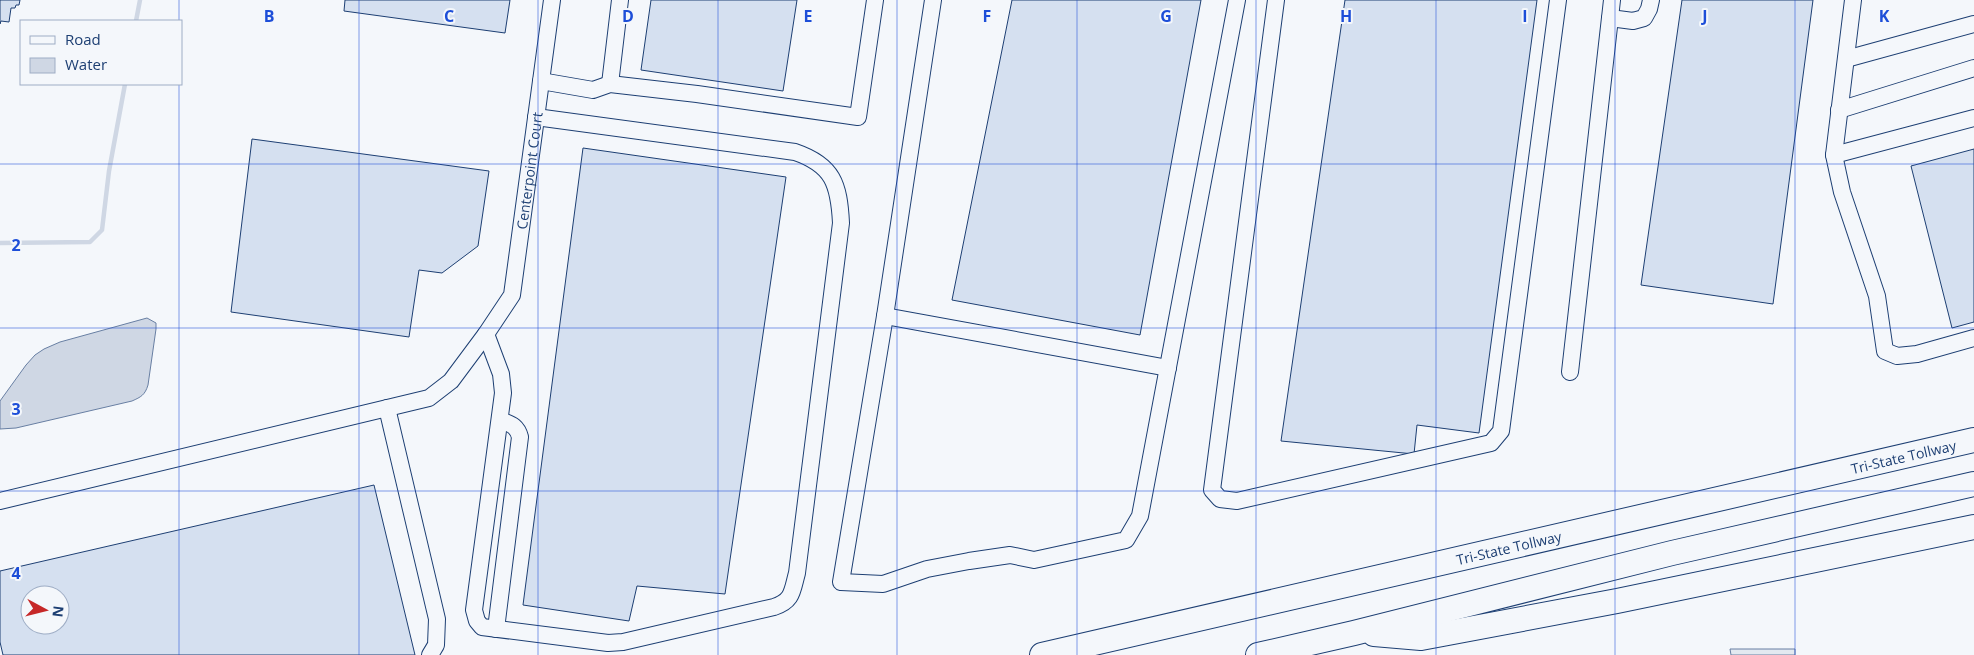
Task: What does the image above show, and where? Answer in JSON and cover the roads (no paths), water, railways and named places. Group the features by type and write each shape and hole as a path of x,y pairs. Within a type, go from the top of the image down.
{"highway":[{"name":"Tri-State Tollway","path":"1042,655 1974,440"},
{"path":"1258,655 1672,554 1974,484"},
{"path":"1354,633 1421,638 1617,601 1974,527"}],"lane":[{"name":"Centerpoint Court","path":"0,501 429,398 451,381 512,295 552,0"},
{"path":"610,84 620,0"},
{"path":"541,81 593,90 610,84 697,94 858,117 875,0"},
{"path":"933,0 885,316 841,582 883,584 927,569 1010,555 1034,560 1126,540 1140,516 1237,0"},
{"path":"1276,0 1212,490 1220,499 1237,501 1491,443 1501,431 1558,0"},
{"path":"1570,372 1612,0"},
{"path":"1610,18 1633,21 1644,18 1651,0"},
{"path":"1853,0 1834,155 1842,192 1877,296 1885,351 1897,356 1917,354 1974,338"},
{"path":"1846,59 1974,24"},
{"path":"1839,110 1974,68"},
{"path":"486,334 501,374 503,393 474,610 476,621 482,627 608,643 623,642 774,607 784,603 792,595 797,573 841,222 840,200 834,182 824,166 810,157 795,152 536,117"},
{"path":"1834,155 1974,118"},
{"path":"885,316 1168,368"},
{"path":"388,408 437,619 436,645 430,655"},
{"path":"496,629 520,436 514,425 500,420"},
{"path":"483,542 507,544"}],"water":[{"path":"147,318 156,323 156,329 148,385 146,391 140,397 132,401 16,428 0,429 0,401 35,355 60,342"}],"waterway":[{"path":"136,20 140,0"},
{"path":"0,243 90,242 102,230 109,171 125,85"}]}
